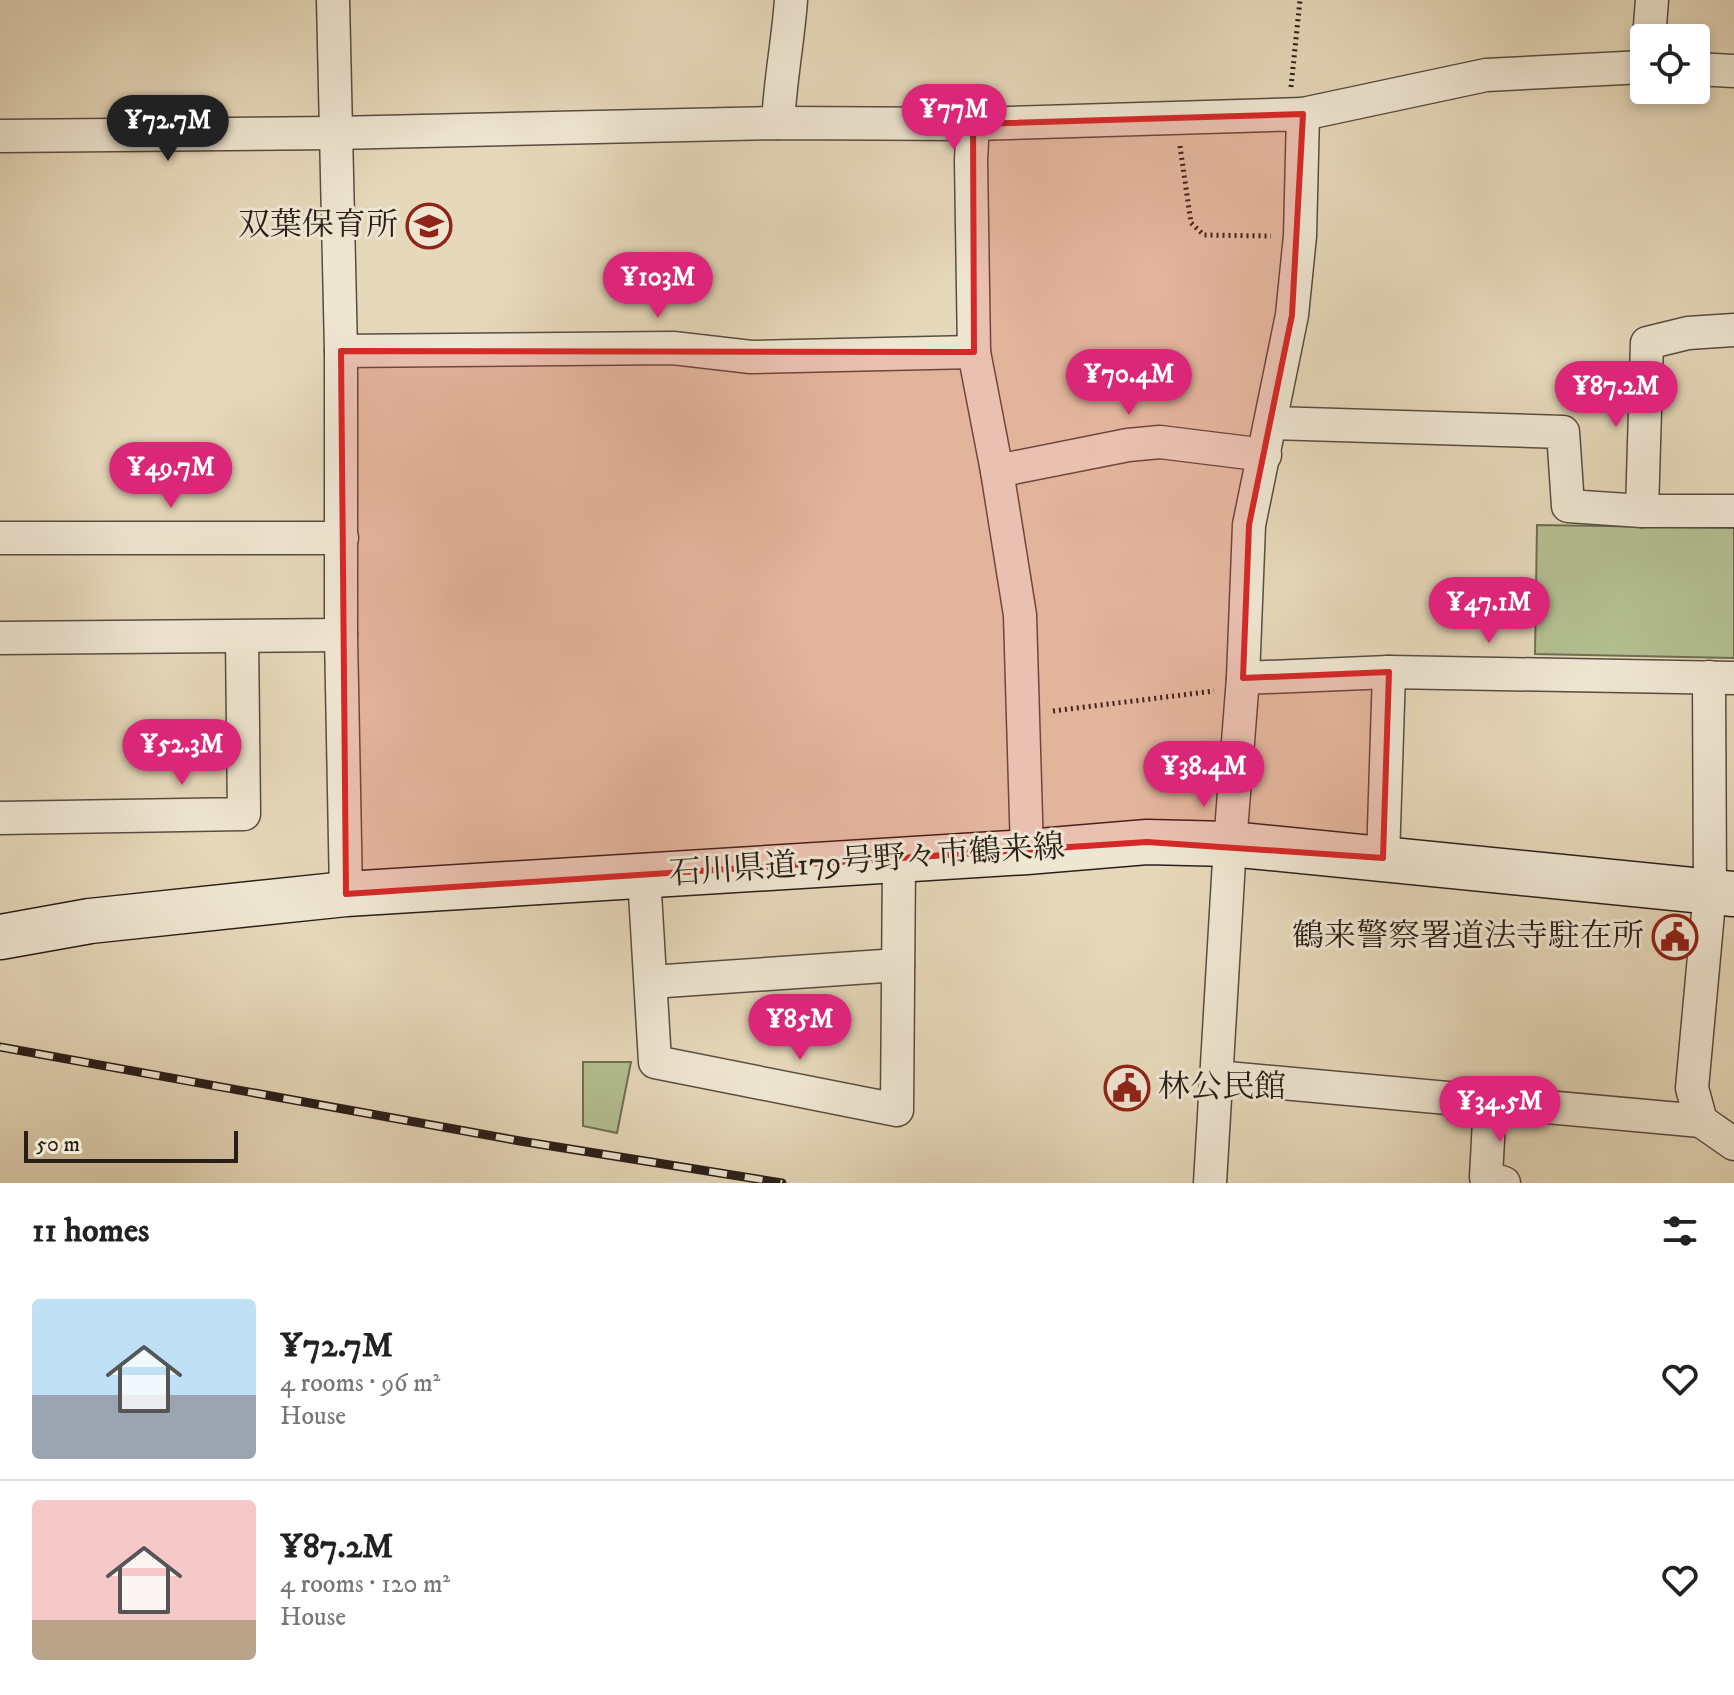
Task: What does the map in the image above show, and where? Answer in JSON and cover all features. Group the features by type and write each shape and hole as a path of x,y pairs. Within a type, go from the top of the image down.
{"main road":[{"name":"石川県道179号野々市鶴来線","path":"0,937 90,921 346,894 1147,842 1230,844 1722,893"}],"street":[{"path":"333,0 341,351 341,635 346,894"},
{"path":"778,123 791,0"},
{"path":"1650,24 1652,0"},
{"path":"0,136 335,133 778,123 973,124 1296,114 1486,75 1630,68"},
{"path":"1710,70 1734,71"},
{"path":"1210,1183 1243,678 1249,525 1292,315 1300,236 1296,114"},
{"path":"973,124 974,352 1020,615 1027,852"},
{"path":"1642,511 1647,343 1688,333 1734,330"},
{"path":"341,351 673,348 751,357 974,352"},
{"path":"1272,423 1563,432 1568,506 1642,511 1734,511"},
{"path":"997,471 1128,445 1160,442 1265,455"},
{"path":"0,538 342,538"},
{"path":"0,638 341,635"},
{"path":"0,818 244,814 242,637"},
{"path":"1243,678 1389,672 1722,677 1722,893 1692,1088 1701,1121"},
{"path":"1383,858 1389,672"},
{"path":"644,876 655,1062 897,1110 899,860"},
{"path":"651,982 898,965"},
{"path":"1216,1077 1701,1121 1734,1144"},
{"path":"1470,1183 1483,1101"},
{"path":"1483,1101 1486,1177 1504,1183"}],"path":[{"path":"1296,114 1300,0"},
{"path":"1176,117 1191,223 1204,235 1300,236"},
{"path":"1023,714 1228,689 1243,678"}],"highlighted area":[{"path":"1303,114 1292,315 1249,525 1243,678 1389,672 1383,858 1147,842 346,894 341,351 974,352 973,124"}],"green space":[{"path":"1537,525 1734,528 1734,658 1535,654"},
{"path":"583,1062 631,1062 617,1133 583,1126"}],"railway":[{"path":"0,1047 520,1141 782,1183"}],"place":[{"name":"双葉保育所","path":"429,226"},
{"name":"鶴来警察署道法寺駐在所","path":"1675,937"},
{"name":"林公民館","path":"1127,1088"}]}
